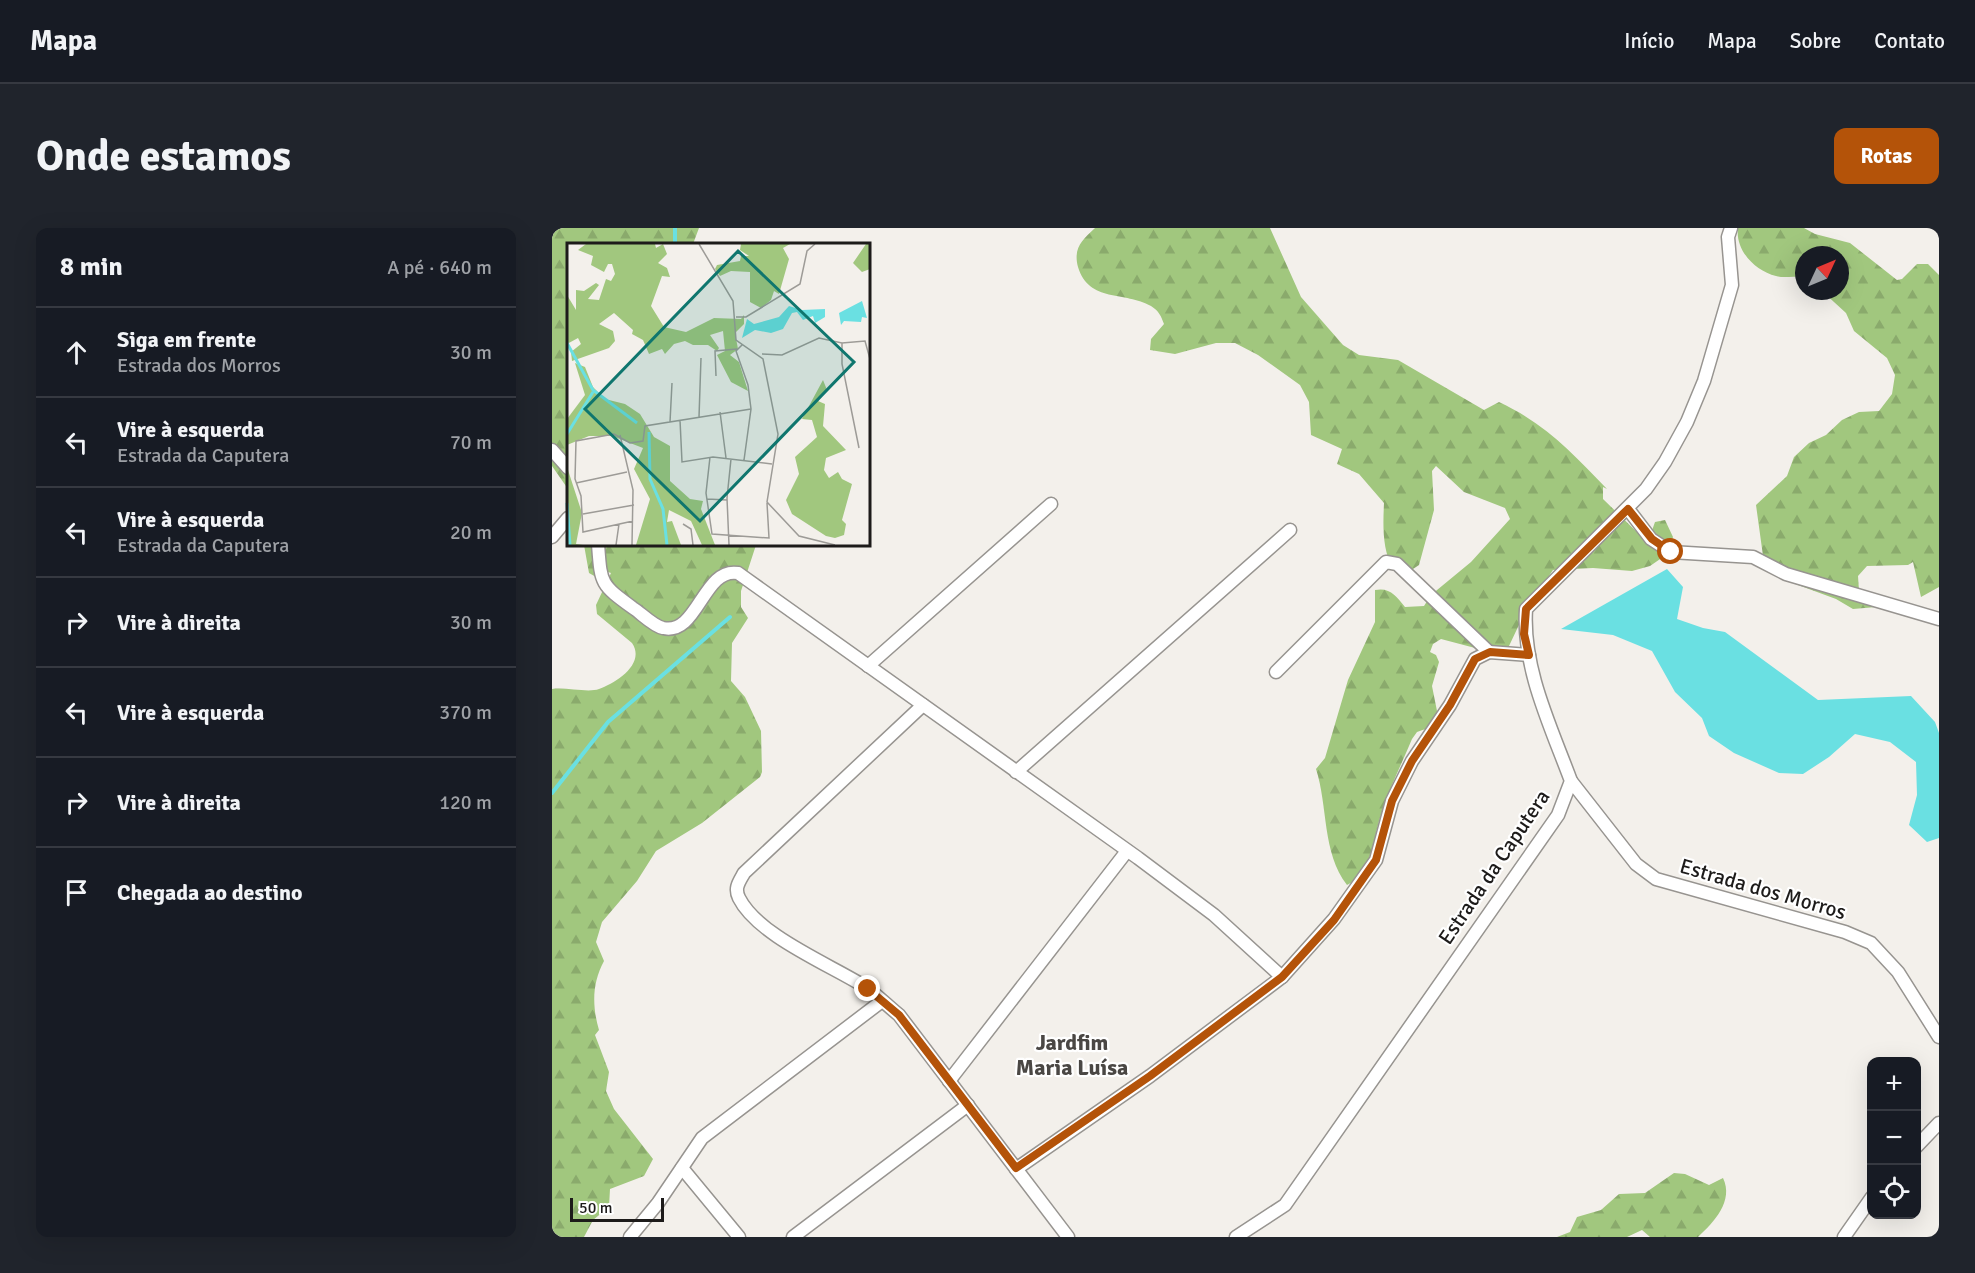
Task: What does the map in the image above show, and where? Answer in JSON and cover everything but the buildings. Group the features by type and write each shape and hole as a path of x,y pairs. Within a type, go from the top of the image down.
{"street":[{"name":"Estrada da Caputera","path":"1236,1237 1285,1205 1558,815 1572,781 1539,695 1524,634 1526,609 1628,509 1665,462 1687,422 1704,381 1732,285 1728,237 1731,228"},
{"path":"552,450 567,467"},
{"path":"868,666 1051,504"},
{"path":"1628,509 1652,539 1671,552 1754,556 1786,574 1939,619"},
{"path":"552,537 567,519"},
{"path":"1016,772 1290,530"},
{"path":"597,546 601,579 607,589 662,628 675,628 687,619 720,576 728,571 738,573 1214,915 1282,977"},
{"path":"1276,672 1386,562 1397,564 1490,652"},
{"path":"1016,1168 1150,1076 1282,977 1357,890 1376,860 1392,801 1412,761 1450,705 1475,659 1490,652 1529,655"},
{"path":"923,705 744,873 737,885 738,896 747,911 776,935 868,989 899,1015 1068,1237"},
{"name":"Estrada dos Morros","path":"1572,781 1636,864 1656,879 1845,932 1872,943 1898,972 1939,1037"},
{"path":"949,1081 1127,851"},
{"path":"630,1237 702,1138 882,1001"},
{"path":"793,1237 968,1105"},
{"path":"1921,1143 1939,1123"},
{"path":"682,1168 739,1237"},
{"path":"1844,1237 1867,1204"}],"green space":[{"path":"552,228 699,228 693,243 567,243 567,488 552,466"},
{"path":"1095,228 1270,228 1301,297 1343,345 1359,355 1398,360 1484,410 1499,402 1516,411 1558,440 1582,463 1607,489 1603,487 1603,499 1642,537 1649,539 1655,522 1665,520 1673,537 1666,555 1650,566 1632,571 1593,568 1553,570 1527,608 1509,646 1494,653 1441,639 1433,644 1430,652 1436,655 1439,662 1432,686 1438,716 1431,727 1417,732 1412,739 1385,803 1367,863 1356,879 1347,885 1333,859 1316,769 1325,758 1348,680 1375,622 1375,590 1389,591 1405,607 1424,606 1431,595 1471,562 1510,519 1505,508 1464,492 1436,466 1432,471 1434,510 1419,565 1413,569 1393,569 1385,545 1384,503 1359,474 1337,464 1342,449 1311,435 1309,402 1300,385 1258,355 1235,343 1216,343 1175,354 1150,350 1151,339 1164,324 1158,312 1141,301 1109,294 1090,286 1078,267 1078,249 1086,236"},
{"path":"1738,228 1804,228 1815,234 1850,243 1897,280 1902,279 1917,264 1928,264 1939,275 1939,587 1921,597 1913,562 1908,565 1867,566 1858,576 1859,591 1876,607 1853,609 1836,599 1779,578 1764,563 1756,505 1787,476 1794,457 1809,443 1826,435 1842,420 1859,412 1879,411 1892,394 1895,375 1887,358 1854,331 1846,313 1832,300 1849,300 1849,246 1795,246 1795,277 1783,277 1768,273 1754,264 1743,252"},
{"path":"584,546 756,546 741,591 741,607 748,618 732,643 731,681 745,697 761,731 762,772 760,777 702,823 656,851 637,881 602,922 596,942 604,961 595,986 594,1003 599,1030 595,1035 609,1072 606,1091 614,1109 653,1159 644,1176 610,1189 609,1207 593,1220 584,1237 552,1237 552,689 599,689 627,672 635,658 632,643 597,614 596,605 611,573 596,577 589,573"},
{"path":"1674,1173 1685,1174 1709,1185 1723,1178 1726,1195 1721,1211 1698,1237 1650,1237 1642,1230 1627,1237 1557,1237 1570,1232 1577,1217 1601,1210 1619,1194 1645,1193"}],"water":[{"path":"1667,569 1683,587 1677,619 1703,628 1725,632 1818,700 1911,696 1935,722 1939,733 1939,838 1927,842 1909,825 1917,795 1916,762 1890,742 1855,734 1829,757 1803,774 1779,773 1734,753 1709,736 1702,718 1675,692 1652,651 1613,635 1561,629"}],"waterway":[{"path":"675,228 675,243"},
{"path":"552,793 608,722 730,617"}],"district":[{"name":"Jardfim Maria Luísa","path":"1072,1054"}],"route":[{"path":"868,989 899,1015 1016,1168 1150,1076 1282,977 1334,920 1376,860 1392,801 1412,761 1450,705 1475,659 1490,652 1529,655 1524,634 1526,609 1628,509 1652,539 1671,552"}]}
